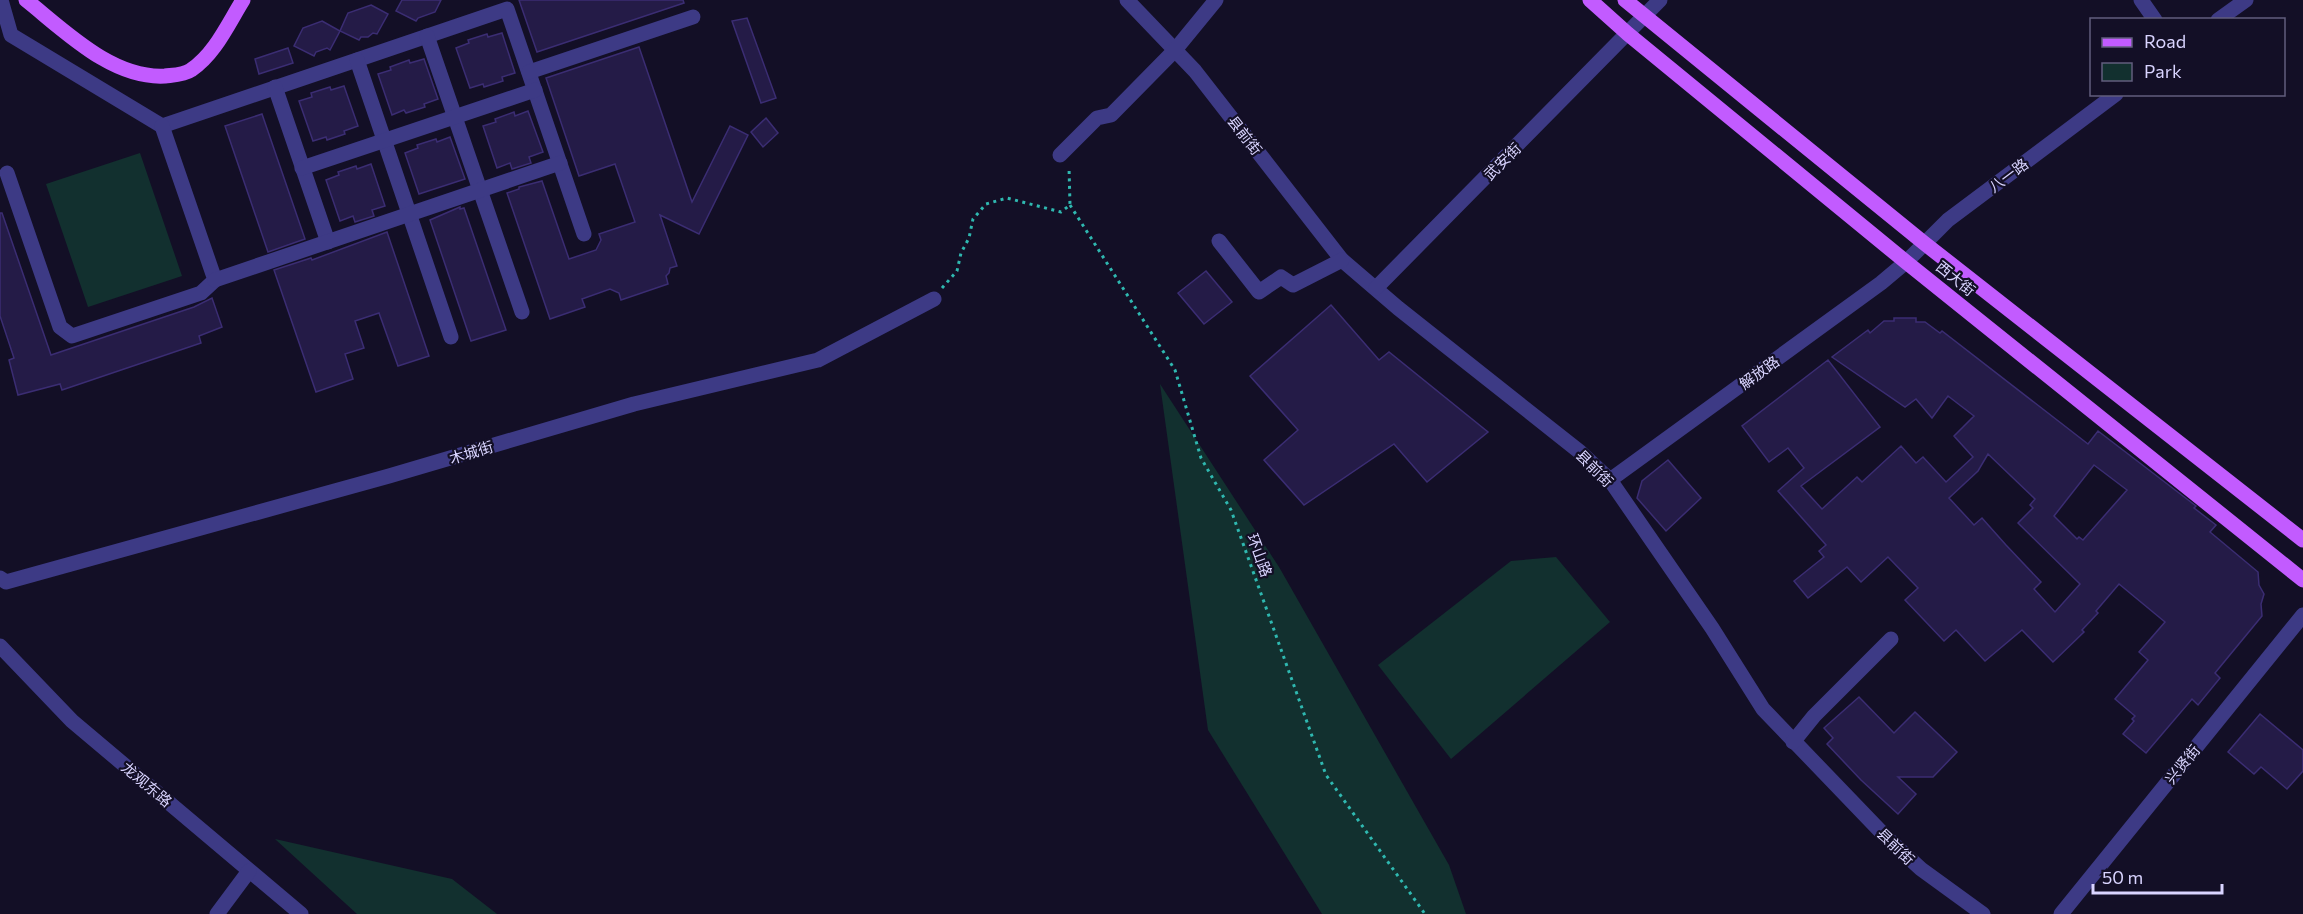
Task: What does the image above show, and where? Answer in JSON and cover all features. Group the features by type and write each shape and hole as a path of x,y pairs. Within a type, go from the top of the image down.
{"main road":[{"path":"26,0 96,53 124,69 140,75 157,76 190,71 211,52 243,0"},
{"name":"西大街","path":"1590,0 1628,34 1906,262 2303,580"},
{"name":"西大街","path":"1625,0 1924,243 2303,540"}],"street":[{"path":"1,0 11,35 162,126 215,280"},
{"name":"县前街","path":"1127,0 1195,71 1342,260 1580,452 1610,480 1712,628 1763,709 1886,837 1921,869 1983,914"},
{"path":"1065,159 1097,118 1111,115 1175,50 1216,0"},
{"name":"武安街","path":"1376,288 1660,0"},
{"path":"2141,0 2153,18"},
{"path":"2221,18 2246,0"},
{"path":"162,126 507,9 584,234"},
{"path":"529,72 693,17"},
{"path":"427,36 522,312"},
{"path":"357,60 452,337"},
{"path":"275,87 327,242"},
{"path":"302,168 535,90"},
{"name":"八一路","path":"1906,262 1948,220 2113,96"},
{"path":"7,173 60,327 72,336 201,293 215,280 560,163"},
{"path":"1219,241 1259,292 1281,277 1293,285 1342,260"},
{"name":"解放路","path":"1610,480 1906,262"},
{"name":"木城街","path":"0,578 6,582 389,476 634,404 818,360 934,299"},
{"name":"兴贤街","path":"2061,914 2303,615"},
{"path":"1793,742 1814,716 1892,639"},
{"name":"龙观东路","path":"0,646 72,721 301,914"},
{"path":"217,914 249,871"}],"path":[{"path":"934,299 945,282 957,270 961,253 969,238 973,219 986,204 1007,198 1061,212 1070,205 1065,159"},
{"name":"环山路","path":"1070,205 1175,370 1201,458 1231,510 1326,775 1425,914"}],"green space":[{"path":"140,153 182,276 88,307 46,184"},
{"path":"1160,384 1279,567 1449,865 1466,914 1322,914 1208,730"},
{"path":"1556,557 1610,622 1451,759 1378,665 1511,561"},
{"path":"275,839 452,879 497,914 357,914"}],"building":[{"path":"402,0 441,0 435,12 418,18 416,21 396,11"},
{"path":"519,0 683,0 684,3 537,52"},
{"path":"371,5 388,14 377,34 361,37 359,40 340,31 348,13"},
{"path":"747,18 776,98 761,103 732,21"},
{"path":"322,21 340,31 330,50 327,48 316,52 314,56 294,46 303,28"},
{"path":"502,33 515,73 502,77 503,81 484,87 483,84 470,88 456,48 469,43 468,40 487,34 488,37"},
{"path":"639,47 692,202 730,126 748,135 699,234 660,215 677,266 670,268 666,276 668,284 621,300 619,293 610,289 582,299 585,307 550,319 507,193 542,181 569,259 596,250 601,240 599,234 635,222 615,164 579,176 546,78"},
{"path":"288,48 293,63 259,74 255,59"},
{"path":"424,59 438,99 424,104 425,107 406,113 404,110 392,115 378,74 409,60 410,63"},
{"path":"344,86 358,126 344,131 345,134 327,140 326,137 313,141 299,101 312,97 311,93 330,87 331,90"},
{"path":"528,111 543,152 529,157 531,163 512,169 510,163 497,168 483,126 514,112 515,116"},
{"path":"262,114 305,239 268,252 225,126"},
{"path":"766,118 778,133 763,147 751,132"},
{"path":"450,137 465,179 419,194 405,153 418,148 417,145"},
{"path":"371,164 385,206 372,210 374,216 355,222 353,216 340,221 326,180 339,175 338,172"},
{"path":"460,207 460,209 464,208 506,330 471,341 430,220"},
{"path":"0,213 2,213 51,355 194,307 212,298 222,327 199,336 201,343 62,390 60,384 18,395 9,360 14,358 0,316"},
{"path":"387,232 429,356 398,366 379,313 355,321 364,348 345,354 353,379 316,392 274,270 311,258 312,260"},
{"path":"1206,271 1232,302 1204,324 1178,293"},
{"path":"1331,305 1379,360 1389,352 1488,432 1427,482 1394,444 1304,505 1264,460 1298,430 1250,376"},
{"path":"1894,318 1916,318 1916,322 1925,322 1940,333 1942,331 2088,444 2098,431 2196,506 2194,508 2216,525 2210,532 2258,572 2259,585 2264,594 2261,604 2262,616 2215,673 2220,678 2198,705 2192,699 2146,753 2123,734 2134,721 2132,719 2135,716 2115,699 2148,660 2139,652 2165,622 2119,584 2096,611 2098,613 2082,630 2084,632 2053,662 2022,630 1985,661 1956,630 1944,641 1905,600 1918,588 1888,557 1861,582 1847,567 1808,598 1794,581 1824,557 1819,551 1826,545 1778,491 1804,468 1788,448 1769,462 1742,426 1828,360 1880,427 1801,486 1822,509 1857,477 1862,482 1901,446 1916,463 1923,457 1946,482 1973,457 1954,436 1974,416 1948,396 1932,418 1916,399 1905,407 1832,357 1868,330 1870,333 1884,321 1894,321","holes":["1988,454 2035,499 2030,505 2033,508 2018,523 2080,584 2055,612 2034,589 2041,582 1982,518 1974,525 1949,498 1978,471","2094,465 2127,490 2083,540 2079,537 2077,539 2054,516"]},
{"path":"1668,460 1701,498 1666,531 1637,498 1642,481"},
{"path":"1859,697 1894,733 1915,712 1957,752 1933,777 1898,777 1916,794 1898,814 1827,744 1833,738 1824,728"},
{"path":"2260,714 2303,750 2303,771 2287,789 2261,767 2254,774 2228,752"}]}
